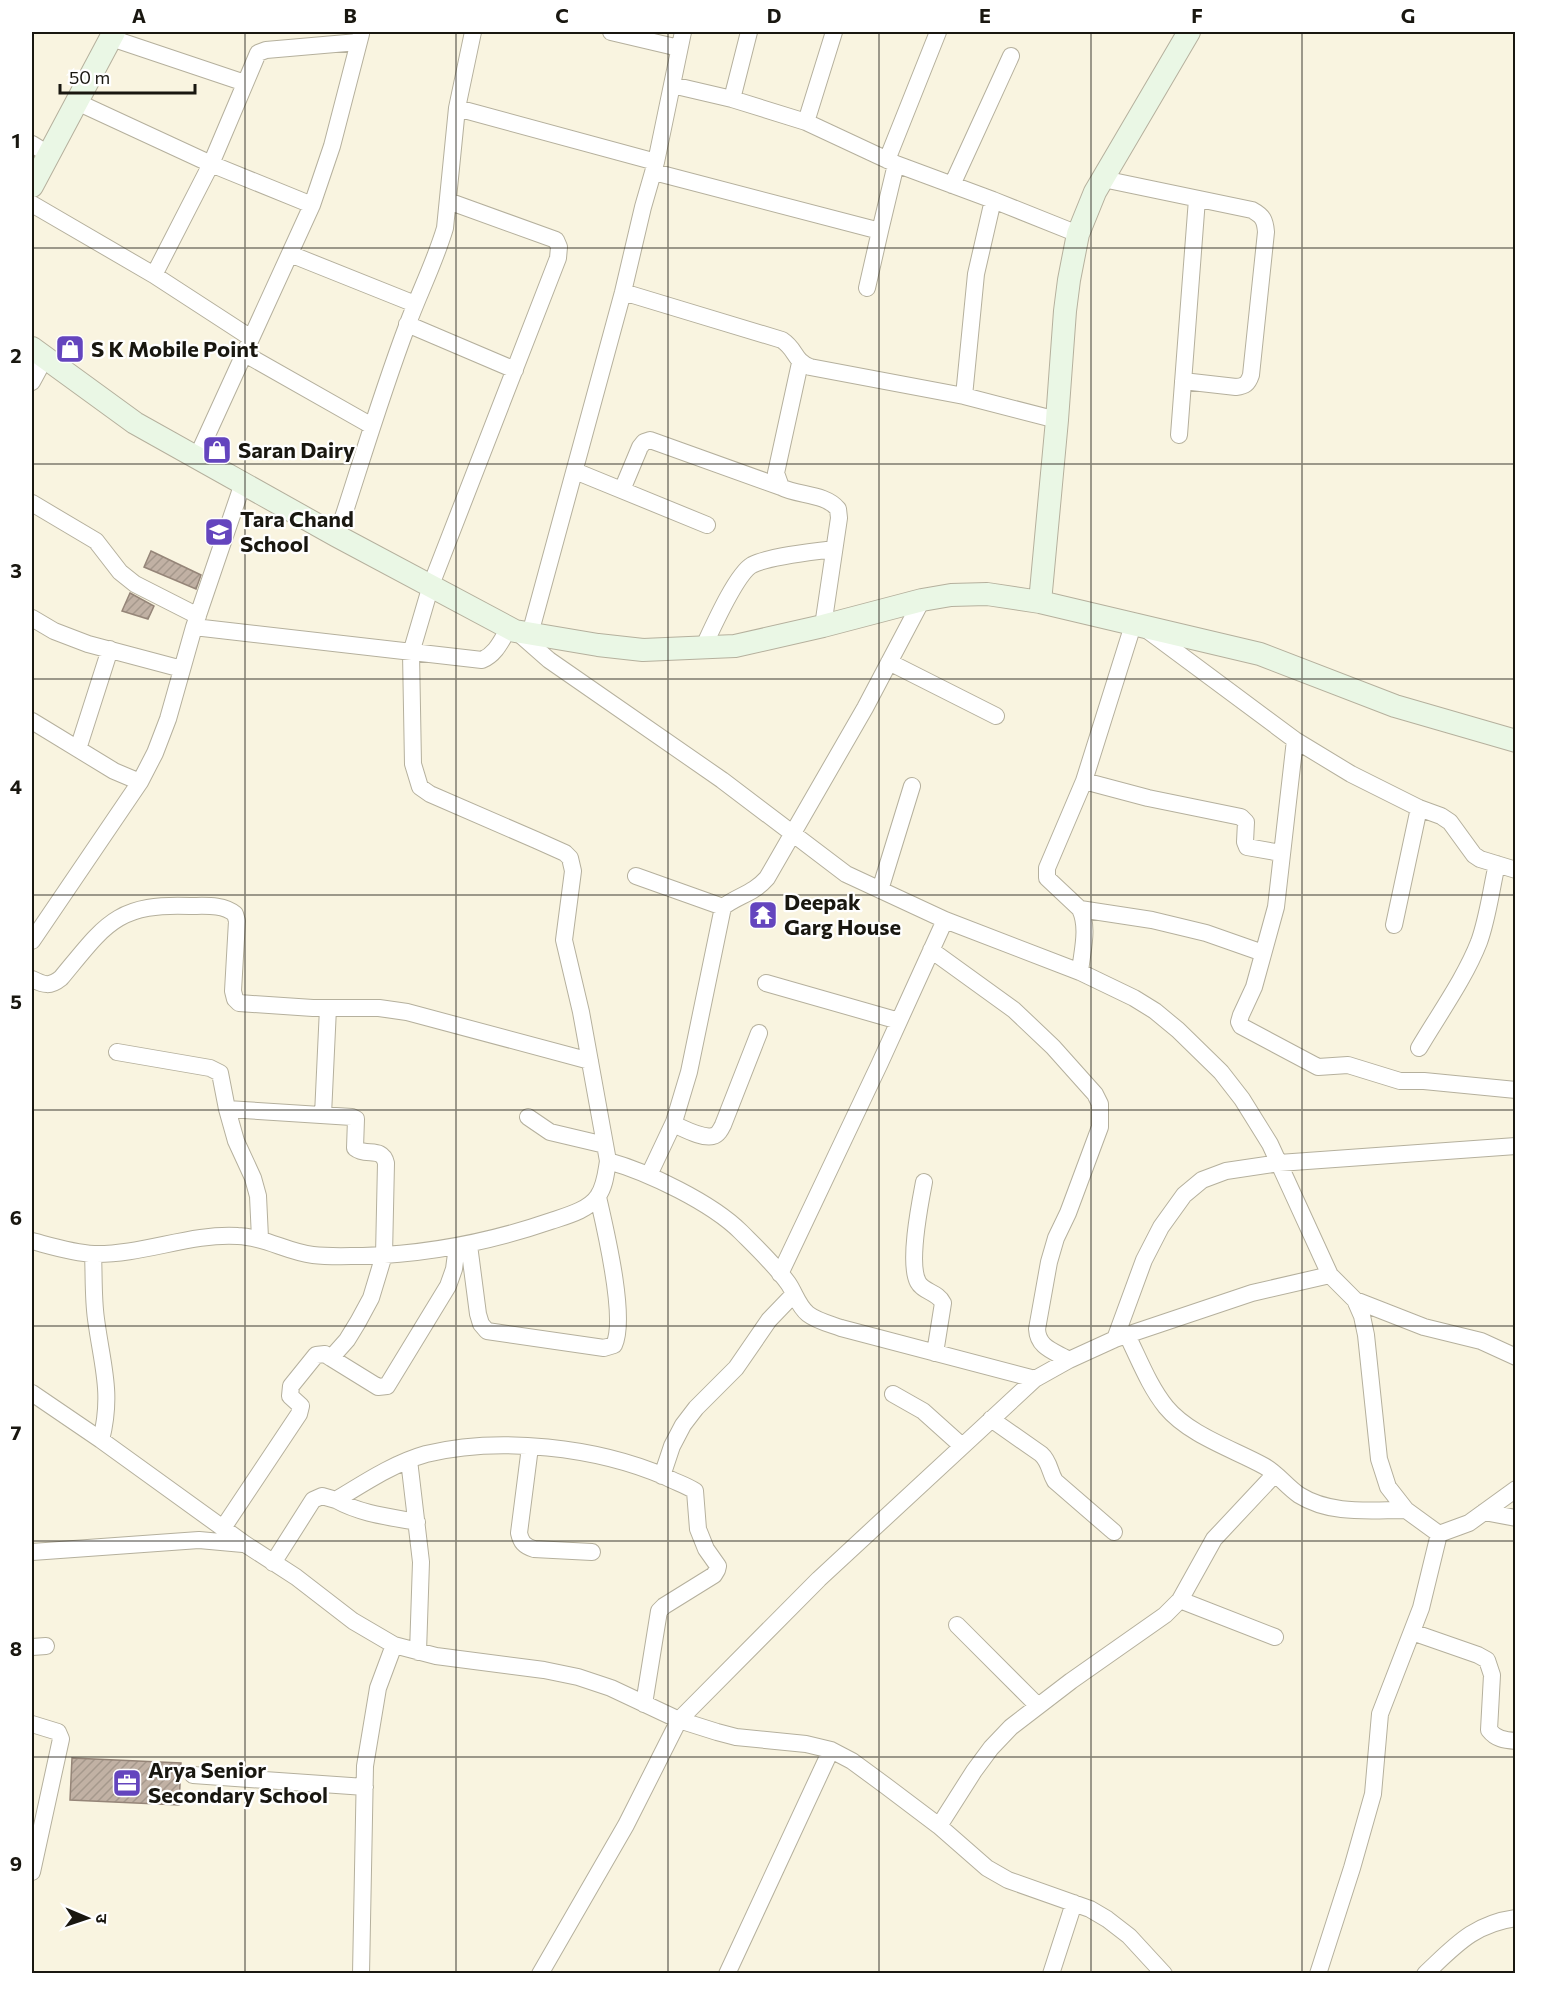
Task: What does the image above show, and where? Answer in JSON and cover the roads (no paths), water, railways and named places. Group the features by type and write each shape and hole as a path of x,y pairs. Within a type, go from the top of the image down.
{"main road":[{"path":"1040,602 1065,310 1078,234 1095,192 1189,32"},
{"path":"32,186 40,149 77,102 113,35"},
{"path":"38,353 135,423 337,536 518,631 642,650 735,646 922,600 951,595 987,594 1040,602 1260,654 1395,706 1515,741"}],"street":[{"path":"337,536 407,324 440,247 445,228 458,108 473,32"},
{"path":"611,32 679,48"},
{"path":"32,503 96,541 120,572 196,622 411,653 482,660 490,656 518,631 574,471 655,167 683,32"},
{"path":"732,99 749,32"},
{"path":"806,122 834,32"},
{"path":"867,288 880,231 891,162 938,32"},
{"path":"113,35 245,83"},
{"path":"154,275 211,164 258,53 360,37 332,146 312,205 197,457"},
{"path":"952,185 1011,56"},
{"path":"672,85 732,99 806,122 891,162 1078,234"},
{"path":"77,102 211,164 312,205"},
{"path":"458,108 880,231"},
{"path":"1103,180 1252,210 1261,214 1265,221 1266,231 1249,382 1245,386 1236,387 1183,381"},
{"path":"1179,435 1197,199"},
{"path":"964,396 976,274 993,200"},
{"path":"32,1240 93,1254 132,1250 213,1236 239,1236 260,1239 289,1250 313,1255 384,1255 463,1246 537,1226 577,1212 598,1197 605,1179 607,1153 564,940 573,871 570,858 536,840 430,794 420,787 413,764 411,653 431,585 558,258 559,247 556,240 448,201"},
{"path":"32,204 154,275 248,346 372,426"},
{"path":"290,254 416,304"},
{"path":"623,292 782,340 792,347 800,363 776,473 781,487"},
{"path":"407,324 515,370"},
{"path":"32,382 38,353"},
{"path":"800,363 810,367 964,396 1057,420"},
{"path":"622,490 640,447 644,442 650,440 788,490 834,504 838,509 838,518 823,626"},
{"path":"574,471 707,525"},
{"path":"32,941 140,782 155,753 168,719 196,622 243,483"},
{"path":"703,648 745,570 764,561 834,549"},
{"path":"649,1175 673,1124 689,1072 723,906 758,888 767,878 922,600"},
{"path":"32,618 68,637 182,669"},
{"path":"1080,972 1086,925 1080,909 1047,878 1047,868 1083,781 1138,626 1295,740 1351,774 1419,808 1441,816 1449,822 1474,855 1515,870"},
{"path":"518,631 549,660 722,780 846,874 945,920 1080,972 1134,998 1155,1011 1178,1030 1221,1072 1242,1099 1270,1144 1330,1275 1355,1300 1362,1316 1379,1459 1388,1487 1406,1510 1439,1534"},
{"path":"78,749 110,649"},
{"path":"889,662 996,716"},
{"path":"32,721 114,771 140,782"},
{"path":"1295,740 1276,907 1254,987 1240,1015 1239,1022 1245,1030 1318,1067 1348,1065 1400,1081 1424,1081 1515,1090"},
{"path":"1083,781 1148,798 1241,817 1246,822 1247,847 1281,853"},
{"path":"880,890 912,786"},
{"path":"1394,925 1419,808"},
{"path":"1419,1048 1479,942 1497,864"},
{"path":"636,876 723,906"},
{"path":"32,979 49,985 61,978 101,930 120,916 143,908 173,905 221,907 235,914 237,921 233,991 239,1003 328,1008 379,1008 407,1012 590,1061"},
{"path":"1080,909 1152,920 1206,933 1263,953"},
{"path":"780,1274 945,920"},
{"path":"931,950 1014,1010 1053,1047 1095,1094 1100,1104 1100,1127 1068,1213 1056,1238 1049,1262 1037,1329 1038,1339 1045,1346 1069,1360"},
{"path":"766,983 899,1021"},
{"path":"322,1115 328,1008"},
{"path":"673,1124 703,1135 712,1136 718,1133 759,1033"},
{"path":"117,1052 216,1069 221,1078 236,1141 253,1178 258,1196 260,1239"},
{"path":"227,1109 352,1117 356,1119 355,1148 358,1151 375,1152 384,1156 386,1163 384,1255 367,1306 346,1340 331,1358"},
{"path":"528,1117 550,1132 607,1153 705,1205 740,1230 780,1274 806,1313 819,1321 1035,1379"},
{"path":"1406,1510 1357,1511 1335,1509 1312,1502 1296,1493 1275,1474 1253,1460 1207,1438 1167,1408 1121,1337 1144,1260 1161,1227 1184,1195 1202,1180 1226,1170 1279,1163 1515,1146"},
{"path":"924,1182 916,1226 916,1272 917,1281 922,1287 941,1299 943,1303 935,1353"},
{"path":"463,1246 478,1314 481,1324 488,1331 604,1348 614,1345 618,1337 615,1288 610,1251 598,1197"},
{"path":"223,1528 299,1414 301,1406 290,1396 289,1392 291,1386 316,1354 325,1354 378,1387 387,1386 448,1286 463,1246"},
{"path":"93,1254 95,1316 107,1391 106,1418 101,1440"},
{"path":"540,1974 626,1826 679,1720 819,1579 1035,1379 1069,1360 1121,1337 1252,1293 1330,1275"},
{"path":"662,1476 672,1446 683,1425 696,1408 735,1368 769,1320 794,1294"},
{"path":"1355,1300 1424,1327 1481,1341 1515,1357"},
{"path":"32,1393 245,1544 296,1577 353,1621 394,1645 436,1656 543,1670 578,1677 611,1688 679,1720 736,1737 806,1744 831,1750 852,1761 939,1826 987,1868 1008,1880 1074,1903 1107,1919 1129,1936 1164,1974"},
{"path":"893,1394 923,1411 962,1446"},
{"path":"991,1419 1041,1454 1047,1460 1055,1480 1114,1532"},
{"path":"336,1500 409,1460 427,1454 492,1446 584,1452 614,1459 662,1476 694,1491 698,1529 717,1570 714,1575 663,1606 659,1611 644,1704"},
{"path":"530,1447 519,1533 521,1541 534,1549 592,1552"},
{"path":"409,1460 421,1562 418,1652"},
{"path":"939,1826 974,1771 1011,1727 1165,1615 1180,1600 1214,1539 1275,1474"},
{"path":"1439,1534 1469,1524 1515,1489"},
{"path":"273,1563 313,1500 322,1496 361,1511 417,1522"},
{"path":"1484,1512 1515,1518"},
{"path":"1318,1974 1373,1794 1380,1714 1421,1608 1439,1534"},
{"path":"32,1552 199,1540 245,1544"},
{"path":"1180,1600 1275,1637"},
{"path":"957,1625 1038,1706"},
{"path":"1412,1632 1487,1660 1491,1666 1492,1675 1489,1730 1501,1739 1515,1741"},
{"path":"361,1974 365,1766 378,1688 394,1645"},
{"path":"32,1724 58,1732 61,1739 32,1872"},
{"path":"727,1974 831,1750"},
{"path":"193,1775 365,1786"},
{"path":"1051,1974 1074,1903"},
{"path":"1425,1974 1467,1935 1492,1923 1515,1918"}],"place":[{"name":"S K Mobile Point","path":"70,349"},
{"name":"Saran Dairy","path":"217,450"},
{"name":"Tara Chand School","path":"219,532"},
{"name":"Deepak Garg House","path":"763,915"},
{"name":"Arya Senior Secondary School","path":"127,1783"}]}
